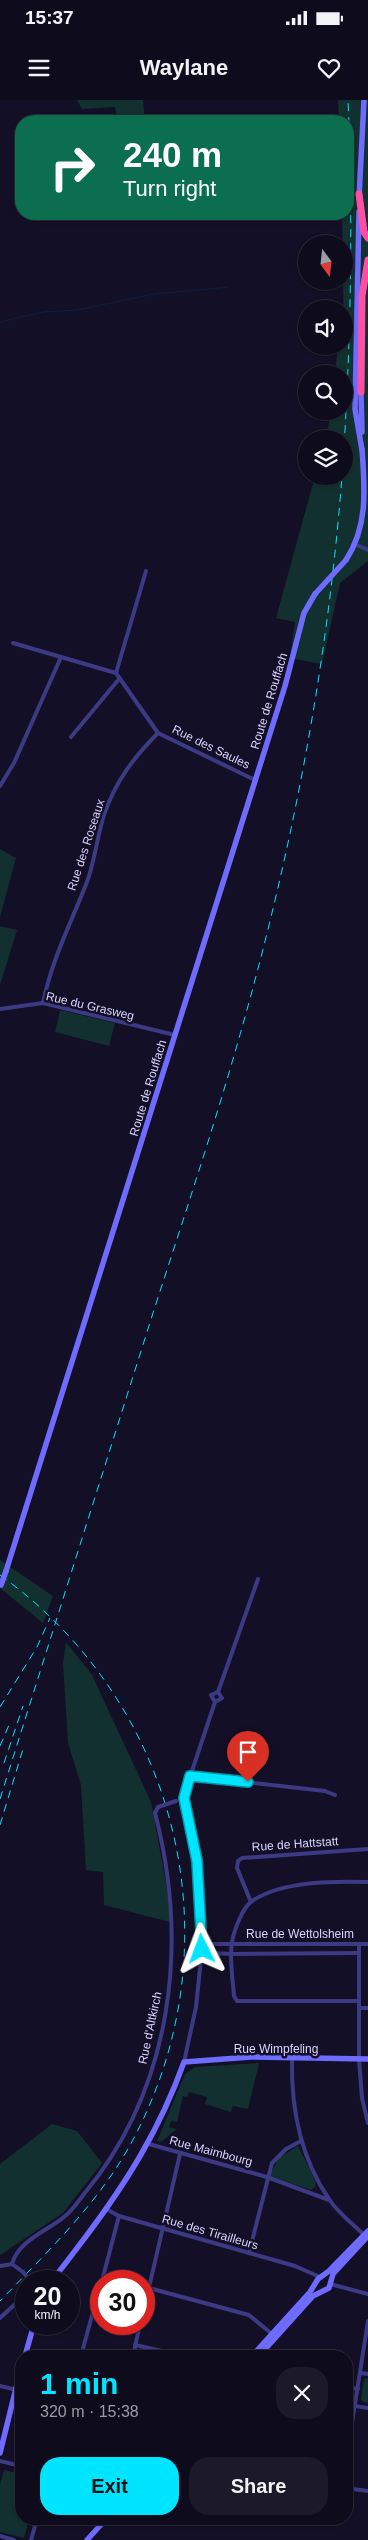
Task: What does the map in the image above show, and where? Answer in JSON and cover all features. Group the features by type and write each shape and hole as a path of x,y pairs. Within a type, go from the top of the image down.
{"highway":[{"path":"359,194 364,232 368,238"},
{"path":"358,391 362,296 368,260"}],"main road":[{"path":"357,545 364,526 368,503 358,391 359,194 364,100"},
{"name":"Route de Rouffach","path":"1,1586 285,686 304,613 315,594 357,545"},
{"name":"Rue Wimpfeling","path":"184,2062 251,2057 368,2059"},
{"path":"59,2270 106,2209 149,2144 171,2099 184,2062"},
{"path":"257,2350 321,2277 367,2234"},
{"path":"264,2350 313,2296 330,2284 333,2274 367,2234"},
{"path":"321,2277 327,2278 330,2284"},
{"path":"316,2283 318,2288 324,2290"},
{"path":"27,2350 31,2335"},
{"path":"0,2453 15,2400"},
{"path":"87,2540 101,2525"}],"street":[{"path":"357,545 368,550"},
{"path":"13,643 116,673 146,571"},
{"path":"0,786 22,747 61,657"},
{"name":"Rue des Saules","path":"116,673 158,733 255,780"},
{"path":"71,737 119,679"},
{"name":"Rue des Roseaux","path":"43,1003 50,971 87,881 104,815 118,782 131,763 158,733"},
{"name":"Rue du Grasweg","path":"0,1008 43,1003 175,1036"},
{"path":"184,2062 196,2007 204,1949 197,1861 184,1798 215,1702 212,1695 218,1692 258,1579"},
{"path":"215,1702 222,1698 218,1692"},
{"path":"190,1776 325,1791 335,1795"},
{"name":"Rue d'Altkirch","path":"12,2264 16,2254 27,2242 66,2216 93,2183 124,2131 155,2063 168,2003 173,1954 169,1880 154,1813 158,1807 184,1798"},
{"name":"Rue de Hattstatt","path":"251,1902 237,1868 238,1861 242,1858 368,1849"},
{"path":"232,1944 242,1914 251,1902 294,1887 323,1882 368,1882"},
{"name":"Rue de Wettolsheim","path":"359,1953 232,1954 212,1953 204,1949 211,1944 368,1944"},
{"name":"Rue de Wettolsheim","path":"232,1944 232,1954"},
{"path":"359,1944 359,2059 362,2098 368,2123"},
{"path":"232,1954 234,1996 237,2001 358,2001"},
{"path":"358,2008 368,2008"},
{"path":"292,2059 294,2113 310,2166 329,2200 367,2234"},
{"path":"249,2253 272,2163 280,2153 301,2141"},
{"name":"Rue Maimbourg","path":"149,2144 267,2177 329,2200"},
{"path":"153,2270 180,2154"},
{"name":"Rue des Tirailleurs","path":"106,2209 119,2216 295,2266 309,2274 321,2277"},
{"path":"104,2270 119,2216"},
{"path":"0,2266 12,2264 20,2270"},
{"name":"Rue des Tirailleurs","path":"309,2274 316,2283"},
{"path":"330,2284 345,2290"},
{"path":"155,2290 249,2315 272,2334"},
{"path":"324,2290 345,2290 368,2294"},
{"path":"0,2318 15,2304"},
{"path":"353,2418 368,2321"},
{"path":"83,2350 90,2323"},
{"path":"134,2350 137,2335"},
{"path":"135,2345 157,2350"},
{"path":"360,2372 368,2374"},
{"path":"0,2386 15,2389"},
{"path":"353,2388 358,2389"},
{"path":"355,2406 368,2408"},
{"path":"0,2461 15,2465"},
{"path":"353,2489 368,2491"},
{"path":"31,2540 35,2525"},
{"path":"0,2536 14,2540"}],"green space":[{"path":"77,100 143,100 144,115 117,115 115,107 82,109"},
{"path":"338,100 368,100 368,561 340,583 322,664 290,658 295,622 276,618 313,485 353,485 353,430 328,430 329,420 353,420 353,365 336,365 337,355 353,355 353,300 343,300 343,290 353,290 353,235 342,235 342,220 354,220 354,115 339,115"},
{"path":"0,849 16,858 0,917"},
{"path":"0,926 17,930 0,985"},
{"path":"60,1010 115,1023 109,1046 55,1032"},
{"path":"0,1560 53,1596 43,1623 0,1588"},
{"path":"66,1642 92,1675 151,1802 167,1888 170,1922 104,1905 103,1872 86,1870 81,1785 68,1743 63,1663"},
{"path":"259,2063 248,2109 233,2106 231,2112 205,2104 207,2097 189,2092 187,2097 183,2096 177,2122 171,2121 169,2127 177,2129 161,2142 157,2141 185,2074 195,2067"},
{"path":"52,2124 77,2131 102,2163 63,2213 0,2255 0,2164"},
{"path":"298,2146 316,2182 315,2187 311,2190 270,2176 278,2158"},
{"path":"368,2378 368,2403 363,2402 361,2399 364,2379"},
{"path":"4,2470 15,2473 15,2525 27,2525 24,2538 0,2532 0,2485"}],"waterway":[{"path":"0,322 43,312 77,310 154,294 229,287"}],"railway":[{"path":"348,100 348,115"},
{"path":"345,430 351,274 350,220"},
{"path":"0,1799 211,1133 261,957 293,821 318,684 328,615 341,485"},
{"path":"0,1575 61,1628 110,1689 148,1757 172,1829 184,1905 182,1982 166,2059 136,2134 123,2158 92,2202 0,2301"},
{"path":"0,1707 37,1647 50,1618"},
{"path":"4,1763 23,1706"},
{"path":"0,1746 9,1725"},
{"path":"0,1825 23,1749"}],"route":[{"path":"202,1949 197,1861 184,1792 190,1776 248,1782"}]}
